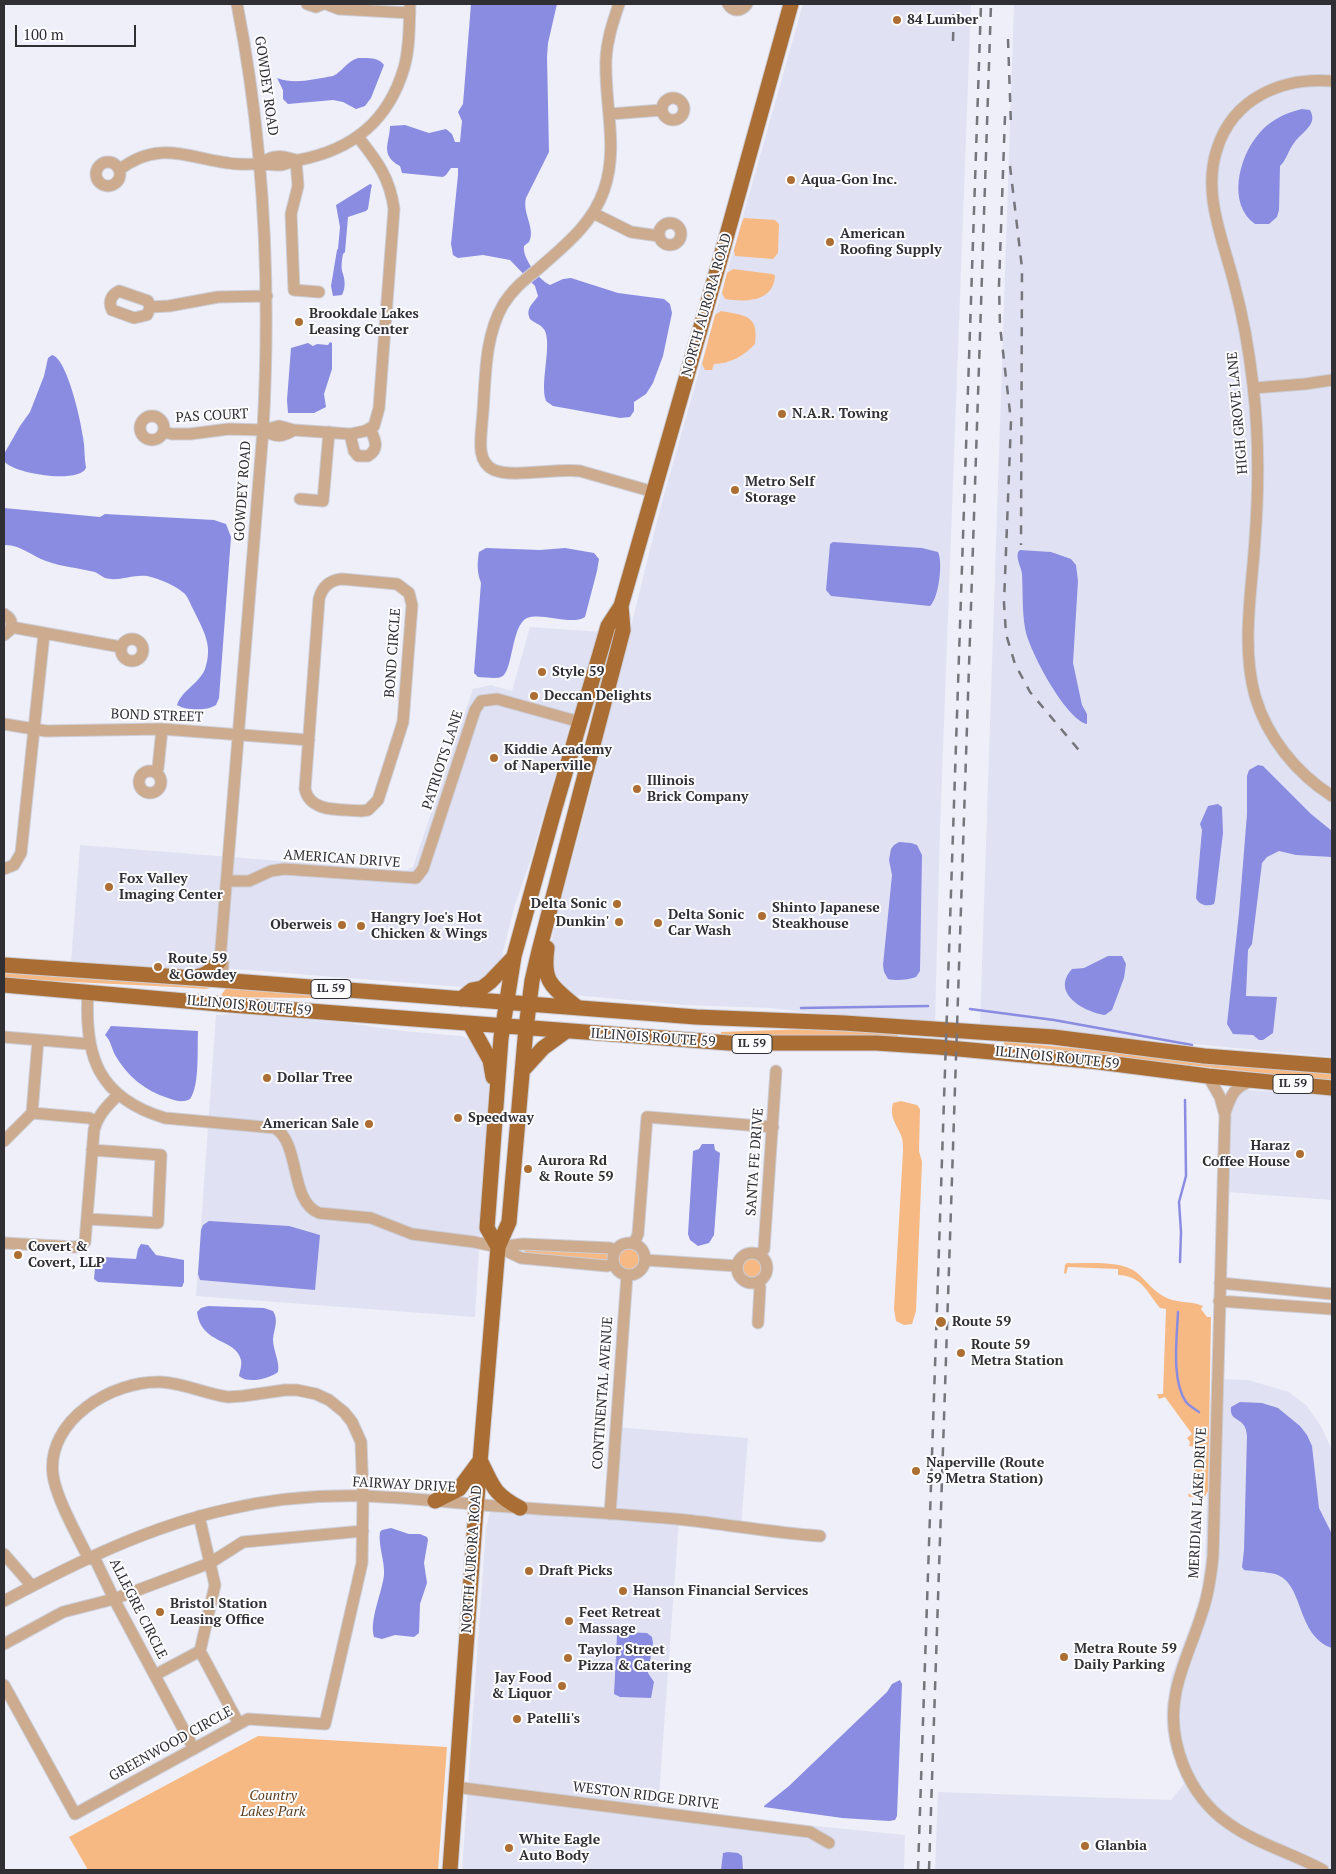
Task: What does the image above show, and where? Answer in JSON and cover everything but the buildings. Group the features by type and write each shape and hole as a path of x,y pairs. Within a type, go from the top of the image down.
{"main road":[{"name":"NORTH AURORA ROAD","path":"498,1247 487,1228 502,1026 514,956 608,626 621,606 791,4"},
{"name":"NORTH AURORA ROAD","path":"450,1870 476,1504 498,1247 509,1222 529,1004 537,956 622,630 621,606"},
{"path":"554,895 545,963 547,975 550,984 555,990 578,1008"},
{"path":"461,999 472,990 482,988 490,982 514,956"},
{"path":"194,978 205,975 220,960"},
{"name":"ILLINOIS ROUTE 59","path":"4,965 696,1017 844,1023 1053,1037 1204,1056 1332,1066"},
{"path":"207,1003 222,980"},
{"name":"ILLINOIS ROUTE 59","path":"4,985 565,1032 729,1043 905,1044 1099,1062 1208,1076 1332,1088"},
{"path":"470,1024 490,1060 497,1092"},
{"path":"522,1071 543,1048 565,1032"},
{"path":"435,1501 459,1489 480,1460 496,1492 505,1500 520,1508"}],"street":[{"name":"GOWDEY ROAD","path":"222,980 223,963 220,960 266,368 266,252 261,163 249,63 237,4"},
{"path":"119,170 132,160 168,152 184,153 227,163 287,164 296,160 328,153 358,137 374,122 383,110 399,81 407,55 410,8 339,9 324,4 316,7 307,4"},
{"path":"619,4 609,34 606,59 610,114 610,166 604,190 593,213 573,238 520,284 503,305 489,341 481,451 484,462 492,470 504,473 580,470 654,492"},
{"path":"728,4 731,8 738,10 744,8 747,4"},
{"name":"HIGH GROVE LANE","path":"1332,81 1303,80 1279,86 1257,96 1229,124 1217,148 1212,164 1212,198 1244,324 1254,388 1259,472 1248,636 1248,660 1251,678 1261,713 1278,743 1305,775 1332,796"},
{"path":"610,114 662,110"},
{"path":"358,137 377,161 388,180 394,209 379,408 377,421 374,426 370,429 350,434 354,451 358,456 368,456 375,450 376,445 370,429"},
{"path":"296,160 298,186 291,214 294,290 319,292"},
{"path":"593,213 631,232 659,236"},
{"path":"150,307 169,306 218,297 267,296"},
{"path":"1254,388 1332,380"},
{"name":"PAS COURT","path":"164,432 190,434 229,429 262,430 274,436 286,434 294,430 350,434"},
{"path":"300,499 323,500 329,432"},
{"name":"BOND CIRCLE","path":"342,578 401,585 409,593 412,604 404,716 381,792 373,806 361,811 324,808 314,804 308,797 305,789 309,740 322,589 331,581 342,578"},
{"path":"4,614 10,620 8,631 44,634 121,647"},
{"path":"4,869 14,864 21,853 44,634"},
{"name":"PATRIOTS LANE","path":"424,869 475,710 481,701 496,699 580,722"},
{"name":"BOND STREET","path":"4,724 34,730 162,729 309,740"},
{"path":"156,773 162,729"},
{"name":"AMERICAN DRIVE","path":"227,881 249,882 271,871 284,870 412,879 416,878 424,869"},
{"path":"88,992 87,1029 89,1044 102,1075 118,1095 148,1113 165,1118 269,1127 281,1132 284,1136 305,1201 313,1211 371,1218 423,1236 498,1247 521,1258 607,1266 614,1258 621,1245 625,1243 634,1244 642,1250 645,1260 640,1270 627,1275 619,1271 614,1258 610,1248 526,1244 498,1247"},
{"path":"4,1037 89,1044"},
{"path":"4,1141 32,1112 38,1040"},
{"name":"SANTA FE DRIVE","path":"760,1255 764,1249 776,1071"},
{"name":"MERIDIAN LAKE DRIVE","path":"1208,1076 1220,1097 1225,1115"},
{"name":"MERIDIAN LAKE DRIVE","path":"1254,1081 1242,1084 1234,1092 1230,1098 1225,1115 1213,1556 1207,1596 1175,1694 1175,1735 1189,1779 1203,1800 1219,1816 1250,1837 1324,1870"},
{"path":"4,1243 80,1247 85,1242 96,1121 102,1111 118,1095"},
{"path":"32,1112 89,1118 96,1121"},
{"path":"634,1244 638,1234 647,1117 773,1127"},
{"path":"88,1219 158,1223 161,1155 92,1150"},
{"path":"755,1253 760,1255 766,1262 767,1267 764,1276 757,1282 742,1280 737,1271 738,1261 745,1254 755,1253"},
{"path":"645,1260 737,1266"},
{"name":"CONTINENTAL AVENUE","path":"610,1514 627,1275"},
{"path":"757,1282 760,1288 758,1323"},
{"path":"1220,1283 1332,1294"},
{"path":"1219,1301 1332,1309"},
{"name":"ALLEGRE CIRCLE","path":"194,1749 57,1492 53,1476 54,1455 60,1438 78,1415 98,1399 122,1387 152,1382 171,1382 228,1397 285,1390 309,1392 328,1400 344,1412 352,1422 359,1436 362,1448 364,1496"},
{"name":"FAIRWAY DRIVE","path":"4,1601 138,1537 199,1516 272,1501 330,1496 364,1496 686,1520 780,1533 820,1536"},
{"name":"GREENWOOD CIRCLE","path":"4,1685 75,1814 248,1719 325,1724 362,1563 364,1496"},
{"path":"199,1516 215,1585 200,1651 239,1724"},
{"path":"4,1644 63,1612 114,1599 210,1563 243,1542 362,1531"},
{"path":"4,1554 32,1586"},
{"name":"ALLEGRE CIRCLE","path":"155,1675 200,1651"},
{"name":"WESTON RIDGE DRIVE","path":"455,1787 810,1832 830,1843"}],"shaded area":[{"path":"803,4 971,4 940,829 935,1022 846,1017 771,1008 684,1005 573,995 559,989 549,959 554,927 587,804 660,509"},
{"path":"1014,4 1332,4 1332,1057 980,1024"},
{"path":"530,627 602,632 579,707 568,731 529,865 515,904 500,965 491,977 467,987 461,987 235,969 71,963 80,845 405,871 413,867 473,689 491,685 512,691"},
{"path":"238,1014 349,1023 403,1031 461,1036 474,1041 480,1047 489,1080 475,1317 196,1296 216,1015"},
{"path":"1232,1089 1332,1096 1332,1200 1227,1192"},
{"path":"1211,1379 1248,1380 1289,1392 1307,1406 1322,1428 1332,1450 1332,1870 935,1870 938,1792 1171,1800 1184,1784 1171,1749 1166,1712 1171,1677 1195,1613 1201,1591 1205,1562"},
{"path":"615,1427 748,1438 741,1526 679,1519 658,1810 905,1835 904,1870 462,1870 486,1527 491,1509 606,1517"}],"green space":[{"path":"744,218 775,220 779,224 778,253 773,259 735,256 734,250"},
{"path":"733,269 775,275 773,284 764,296 757,299 725,299 722,293 727,273"},
{"path":"721,311 749,318 755,327 755,344 737,358 720,364 714,364 712,370 705,370 702,364 715,315"},
{"path":"4,973 209,987 210,988 4,978"},
{"path":"226,988 313,995 313,998 220,997"},
{"path":"807,1029 898,1034 898,1037 861,1035 721,1035 721,1032"},
{"path":"1004,1042 1250,1067 1332,1073 1332,1080 1004,1046"},
{"path":"901,1101 917,1105 920,1109 919,1151 922,1162 916,1311 912,1324 904,1325 896,1321 894,1309 903,1143 894,1120 892,1108 893,1103"},
{"path":"628,1246 633,1247 639,1253 639,1263 633,1269 628,1270 623,1269 617,1263 616,1258 617,1253 623,1247"},
{"path":"528,1249 609,1253 608,1263 524,1253"},
{"path":"752,1259 759,1262 762,1269 759,1276 752,1279 745,1276 742,1269 745,1262"},
{"path":"1067,1263 1112,1264 1129,1268 1163,1296 1203,1306 1201,1309 1207,1317 1211,1317 1208,1491 1205,1496 1189,1497 1188,1494 1194,1494 1196,1447 1189,1446 1190,1442 1187,1438 1192,1434 1165,1397 1159,1399 1157,1394 1163,1394 1166,1309 1160,1308 1138,1281 1118,1275 1118,1269 1068,1267 1066,1274 1064,1273"},
{"name":"Country Lakes Park","path":"258,1736 447,1747 438,1870 88,1870 69,1837"}],"water":[{"path":"471,4 557,4 548,43 547,57 549,152 526,198 525,204 531,237 524,246 524,251 532,268 550,285 563,279 571,278 618,293 664,299 670,304 672,313 663,356 653,383 646,394 634,402 634,411 630,417 620,418 553,406 546,401 544,384 547,352 546,334 542,327 530,319 528,312 538,296 535,286 510,260 483,255 458,258 453,255 451,244 458,168 451,168 443,177 402,173 400,166 394,162 388,153 390,126 405,125 429,133 446,129 452,134 455,142 460,142 462,121 458,112 463,104"},
{"path":"358,58 376,59 384,65 371,98 365,106 356,109 343,102 333,100 288,104 283,99 283,90 277,78 298,81 333,76 351,61"},
{"path":"1302,109 1310,110 1312,121 1309,127 1296,140 1280,166 1279,210 1277,217 1269,224 1255,224 1246,215 1241,205 1239,193 1241,168 1245,156 1257,136 1266,126 1283,115"},
{"path":"370,184 372,185 368,209 348,217 342,265 344,289 342,295 333,296 331,286 340,227 336,205"},
{"path":"330,342 332,343 332,369 324,394 326,407 314,413 288,413 287,400 291,348 308,343 313,346 317,344 328,345"},
{"path":"52,355 58,359 68,378 84,441 86,468 81,473 72,475 59,476 32,473 10,466 4,461 4,454 30,412 44,376 48,358"},
{"path":"4,508 100,517 105,514 214,520 226,524 231,537 219,698 216,705 197,709 177,705 205,669 208,653 204,632 185,594 172,585 152,577 105,578 95,572 52,563 15,546 4,545"},
{"path":"833,542 922,548 938,552 940,564 939,580 933,602 930,606 831,596 826,590 830,544"},
{"path":"486,548 540,550 565,548 594,553 599,559 585,617 572,620 541,617 527,618 522,622 518,630 505,674 496,678 478,677 474,673 481,583 478,572 478,560 479,552"},
{"path":"1020,550 1051,552 1071,559 1076,565 1078,581 1073,663 1082,705 1087,714 1087,724 1078,720 1059,697 1040,667 1033,651 1025,628 1023,614 1022,574 1018,558"},
{"path":"1258,765 1263,766 1311,814 1332,831 1332,857 1296,855 1279,851 1267,857 1262,863 1252,944 1248,950 1246,996 1277,997 1273,1033 1263,1040 1259,1040 1253,1035 1233,1034 1227,1024 1247,814 1247,776 1249,770"},
{"path":"1218,804 1222,807 1223,833 1215,900 1214,904 1206,905 1201,904 1196,898 1202,830 1200,824 1208,806"},
{"path":"899,842 917,845 922,855 920,971 916,977 898,980 888,979 883,965 892,875 889,860 891,849"},
{"path":"1108,956 1122,956 1126,964 1124,978 1112,1010 1105,1015 1088,1010 1072,1000 1065,986 1066,978 1072,969 1084,968"},
{"path":"111,1026 198,1031 197,1076 190,1099 185,1101 174,1100 160,1095 137,1082 120,1063 105,1035"},
{"path":"702,1144 714,1144 715,1150 720,1153 714,1235 709,1243 698,1246 690,1240 688,1234 693,1151 699,1149"},
{"path":"209,1221 289,1226 320,1235 315,1290 200,1280 198,1274 201,1230 203,1225"},
{"path":"141,1244 148,1245 156,1255 184,1260 184,1282 182,1287 98,1282 94,1279 96,1258 136,1259"},
{"path":"208,1306 264,1308 273,1311 276,1321 273,1343 278,1372 258,1380 247,1380 239,1376 241,1360 238,1353 233,1348 211,1336 200,1323 197,1312 201,1308"},
{"path":"1240,1402 1262,1403 1278,1408 1300,1426 1312,1446 1319,1508 1332,1534 1332,1648 1320,1641 1312,1632 1285,1579 1275,1574 1244,1570 1242,1567 1247,1436 1244,1425 1231,1412 1231,1407"},
{"path":"391,1528 409,1534 420,1534 427,1537 428,1540 424,1563 427,1583 420,1604 419,1633 414,1637 395,1635 382,1639 374,1637 374,1615 384,1575 380,1532"},
{"path":"618,1632 647,1633 652,1637 653,1643 648,1673 654,1682 651,1698 620,1697 614,1694"},
{"path":"900,1680 902,1684 897,1816 895,1820 842,1818 764,1807 789,1786 887,1692 892,1684"},
{"path":"723,1853 738,1853 742,1856 743,1870 721,1870"}],"waterway":[{"path":"801,1008 928,1006"},
{"path":"970,1009 1054,1020 1192,1045"},
{"path":"1180,1262 1179,1202 1186,1176 1185,1100"},
{"path":"1178,1312 1176,1346 1178,1382 1186,1402 1199,1412"}],"railway":[{"path":"953,41 954,4"},
{"path":"918,1870 981,4"},
{"path":"929,1870 991,4"},
{"path":"1008,39 1011,126"},
{"path":"1005,116 999,285 1000,326 1011,421 1004,603 1006,634 1015,664 1030,692 1083,755"},
{"path":"1010,166 1022,268 1021,545"}],"place":[{"name":"84 Lumber","path":"897,20"},
{"name":"Aqua-Gon Inc.","path":"791,180"},
{"name":"American Roofing Supply","path":"830,242"},
{"name":"Brookdale Lakes Leasing Center","path":"299,322"},
{"name":"N.A.R. Towing","path":"782,414"},
{"name":"Metro Self Storage","path":"735,490"},
{"name":"Style 59","path":"542,672"},
{"name":"Deccan Delights","path":"534,696"},
{"name":"Kiddie Academy of Naperville","path":"494,758"},
{"name":"Illinois Brick Company","path":"637,789"},
{"name":"Fox Valley Imaging Center","path":"109,887"},
{"name":"Delta Sonic","path":"617,904"},
{"name":"Shinto Japanese Steakhouse","path":"762,916"},
{"name":"Dunkin'","path":"619,922"},
{"name":"Delta Sonic Car Wash","path":"658,923"},
{"name":"Oberweis","path":"342,925"},
{"name":"Hangry Joe's Hot Chicken & Wings","path":"361,926"},
{"name":"Route 59 & Gowdey","path":"158,967"},
{"name":"Dollar Tree","path":"267,1078"},
{"name":"Speedway","path":"458,1118"},
{"name":"American Sale","path":"369,1124"},
{"name":"Haraz Coffee House","path":"1300,1154"},
{"name":"Aurora Rd & Route 59","path":"528,1169"},
{"name":"Covert & Covert, LLP","path":"18,1255"},
{"name":"Route 59","path":"941,1322"},
{"name":"Route 59 Metra Station","path":"961,1353"},
{"name":"Naperville (Route 59 Metra Station)","path":"916,1471"},
{"name":"Draft Picks","path":"529,1571"},
{"name":"Hanson Financial Services","path":"623,1591"},
{"name":"Bristol Station Leasing Office","path":"160,1612"},
{"name":"Feet Retreat Massage","path":"569,1621"},
{"name":"Metra Route 59 Daily Parking","path":"1064,1657"},
{"name":"Taylor Street Pizza & Catering","path":"568,1658"},
{"name":"Jay Food & Liquor","path":"562,1686"},
{"name":"Patelli's","path":"517,1719"},
{"name":"Glanbia","path":"1085,1846"},
{"name":"White Eagle Auto Body","path":"509,1848"}]}
